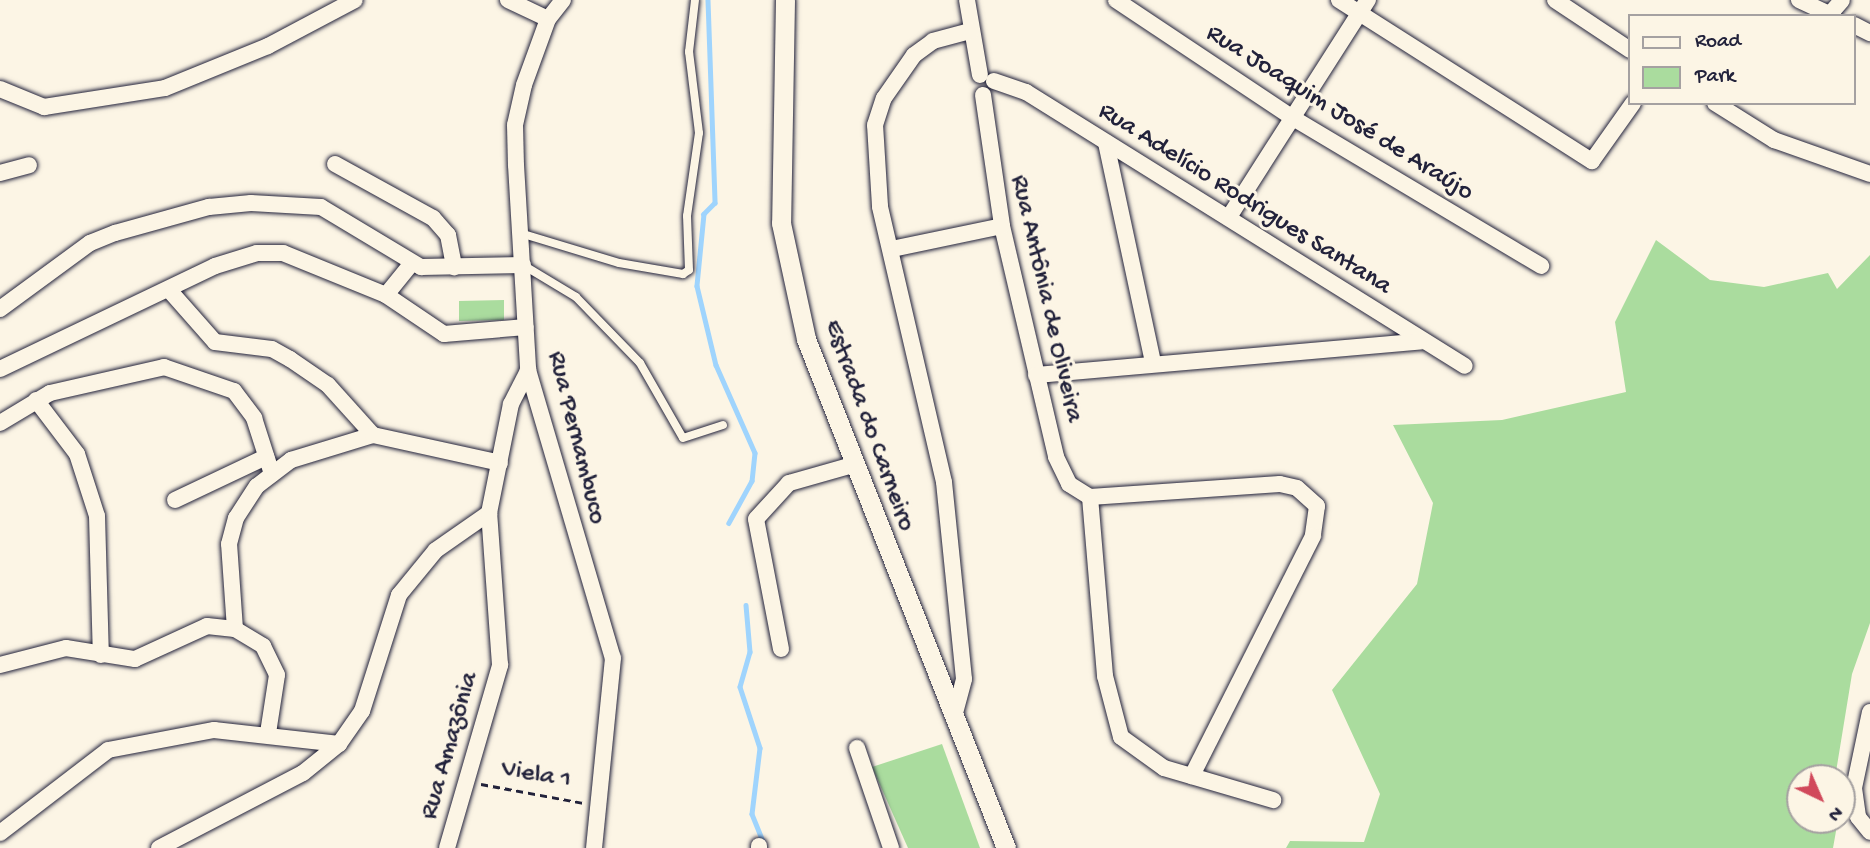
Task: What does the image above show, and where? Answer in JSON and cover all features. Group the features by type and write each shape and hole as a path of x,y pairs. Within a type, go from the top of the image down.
{"street":[{"path":"0,89 44,107 165,88 268,46 355,0"},
{"path":"508,0 548,19"},
{"name":"Rua Pernambuco","path":"563,0 548,19 515,125 518,233 523,265 528,370 613,658 594,848"},
{"name":"Estrada do Carneiro","path":"785,0 781,223 806,339 856,464 917,632 956,712 1006,848"},
{"path":"967,0 971,32 987,78"},
{"name":"Rua Joaquim José de Araújo","path":"1116,0 1293,118 1541,265"},
{"path":"1339,0 1364,7 1587,158 1595,160 1605,150 1632,105"},
{"path":"1799,0 1830,14"},
{"path":"1561,2 1629,49"},
{"path":"1229,217 1364,7"},
{"path":"956,712 964,679 944,482 875,166 875,125 884,98 914,55 933,41 971,32"},
{"name":"Rua Antônia de Oliveira","path":"987,78 983,95 1002,226 1036,375 1062,475 1090,497"},
{"name":"Rua Adelício Rodrigues Santana","path":"987,78 1026,92 1465,366"},
{"path":"1718,105 1774,140 1870,174"},
{"path":"1106,143 1153,363"},
{"path":"335,164 433,218 447,235 454,267"},
{"path":"0,173 29,165"},
{"path":"0,309 90,243 209,207 321,207 411,264 454,267 523,265"},
{"path":"892,249 1002,226"},
{"path":"0,369 170,291 215,266 257,253 284,253 386,295 444,334 526,327"},
{"path":"386,295 411,264"},
{"path":"170,291 215,342 272,349 290,359 328,385 373,435"},
{"path":"1036,375 1422,341"},
{"path":"0,423 36,400 164,368 234,391 254,418 272,474"},
{"name":"Rua Amazônia","path":"447,848 490,715 502,646 489,513 511,404 528,370"},
{"path":"36,400 77,454 95,506 101,655"},
{"path":"235,629 229,544 236,518 272,474 313,452 373,435 500,464"},
{"path":"175,500 266,457"},
{"path":"781,649 756,535 756,519 772,495 789,483 856,464"},
{"path":"1192,776 1313,536 1317,506 1297,488 1280,484 1090,497 1114,719 1121,737 1140,755 1192,776 1273,800"},
{"path":"159,848 303,773 339,744 362,711 399,595 436,550 489,513"},
{"path":"0,665 66,648 135,659 207,626 235,629 263,646 277,675 268,733"},
{"path":"1869,831 1854,788 1870,712"},
{"path":"0,833 108,750 214,730 268,733 339,744"},
{"path":"857,748 891,848"}],"lane":[{"path":"518,233 620,263 683,274 689,270 687,223 699,133 689,52 695,0"},
{"path":"523,265 576,297 640,363 683,438 723,425"}],"path":[{"name":"Viela 1","path":"468,780 526,796 598,804"}],"green space":[{"path":"1656,240 1710,280 1764,287 1828,273 1837,289 1870,255 1870,623 1852,674 1837,764 1786,764 1786,834 1836,834 1833,848 1286,848 1290,841 1364,842 1380,794 1332,690 1417,584 1433,503 1393,425 1502,420 1626,392 1615,322"},
{"path":"504,300 504,320 459,321 459,301"},
{"path":"942,744 980,848 908,848 872,767"}],"waterway":[{"path":"708,0 715,203 704,214 697,286 716,365 755,453 752,481 729,523"},
{"path":"746,605 750,652 740,687 760,748 752,814 764,844"}]}
